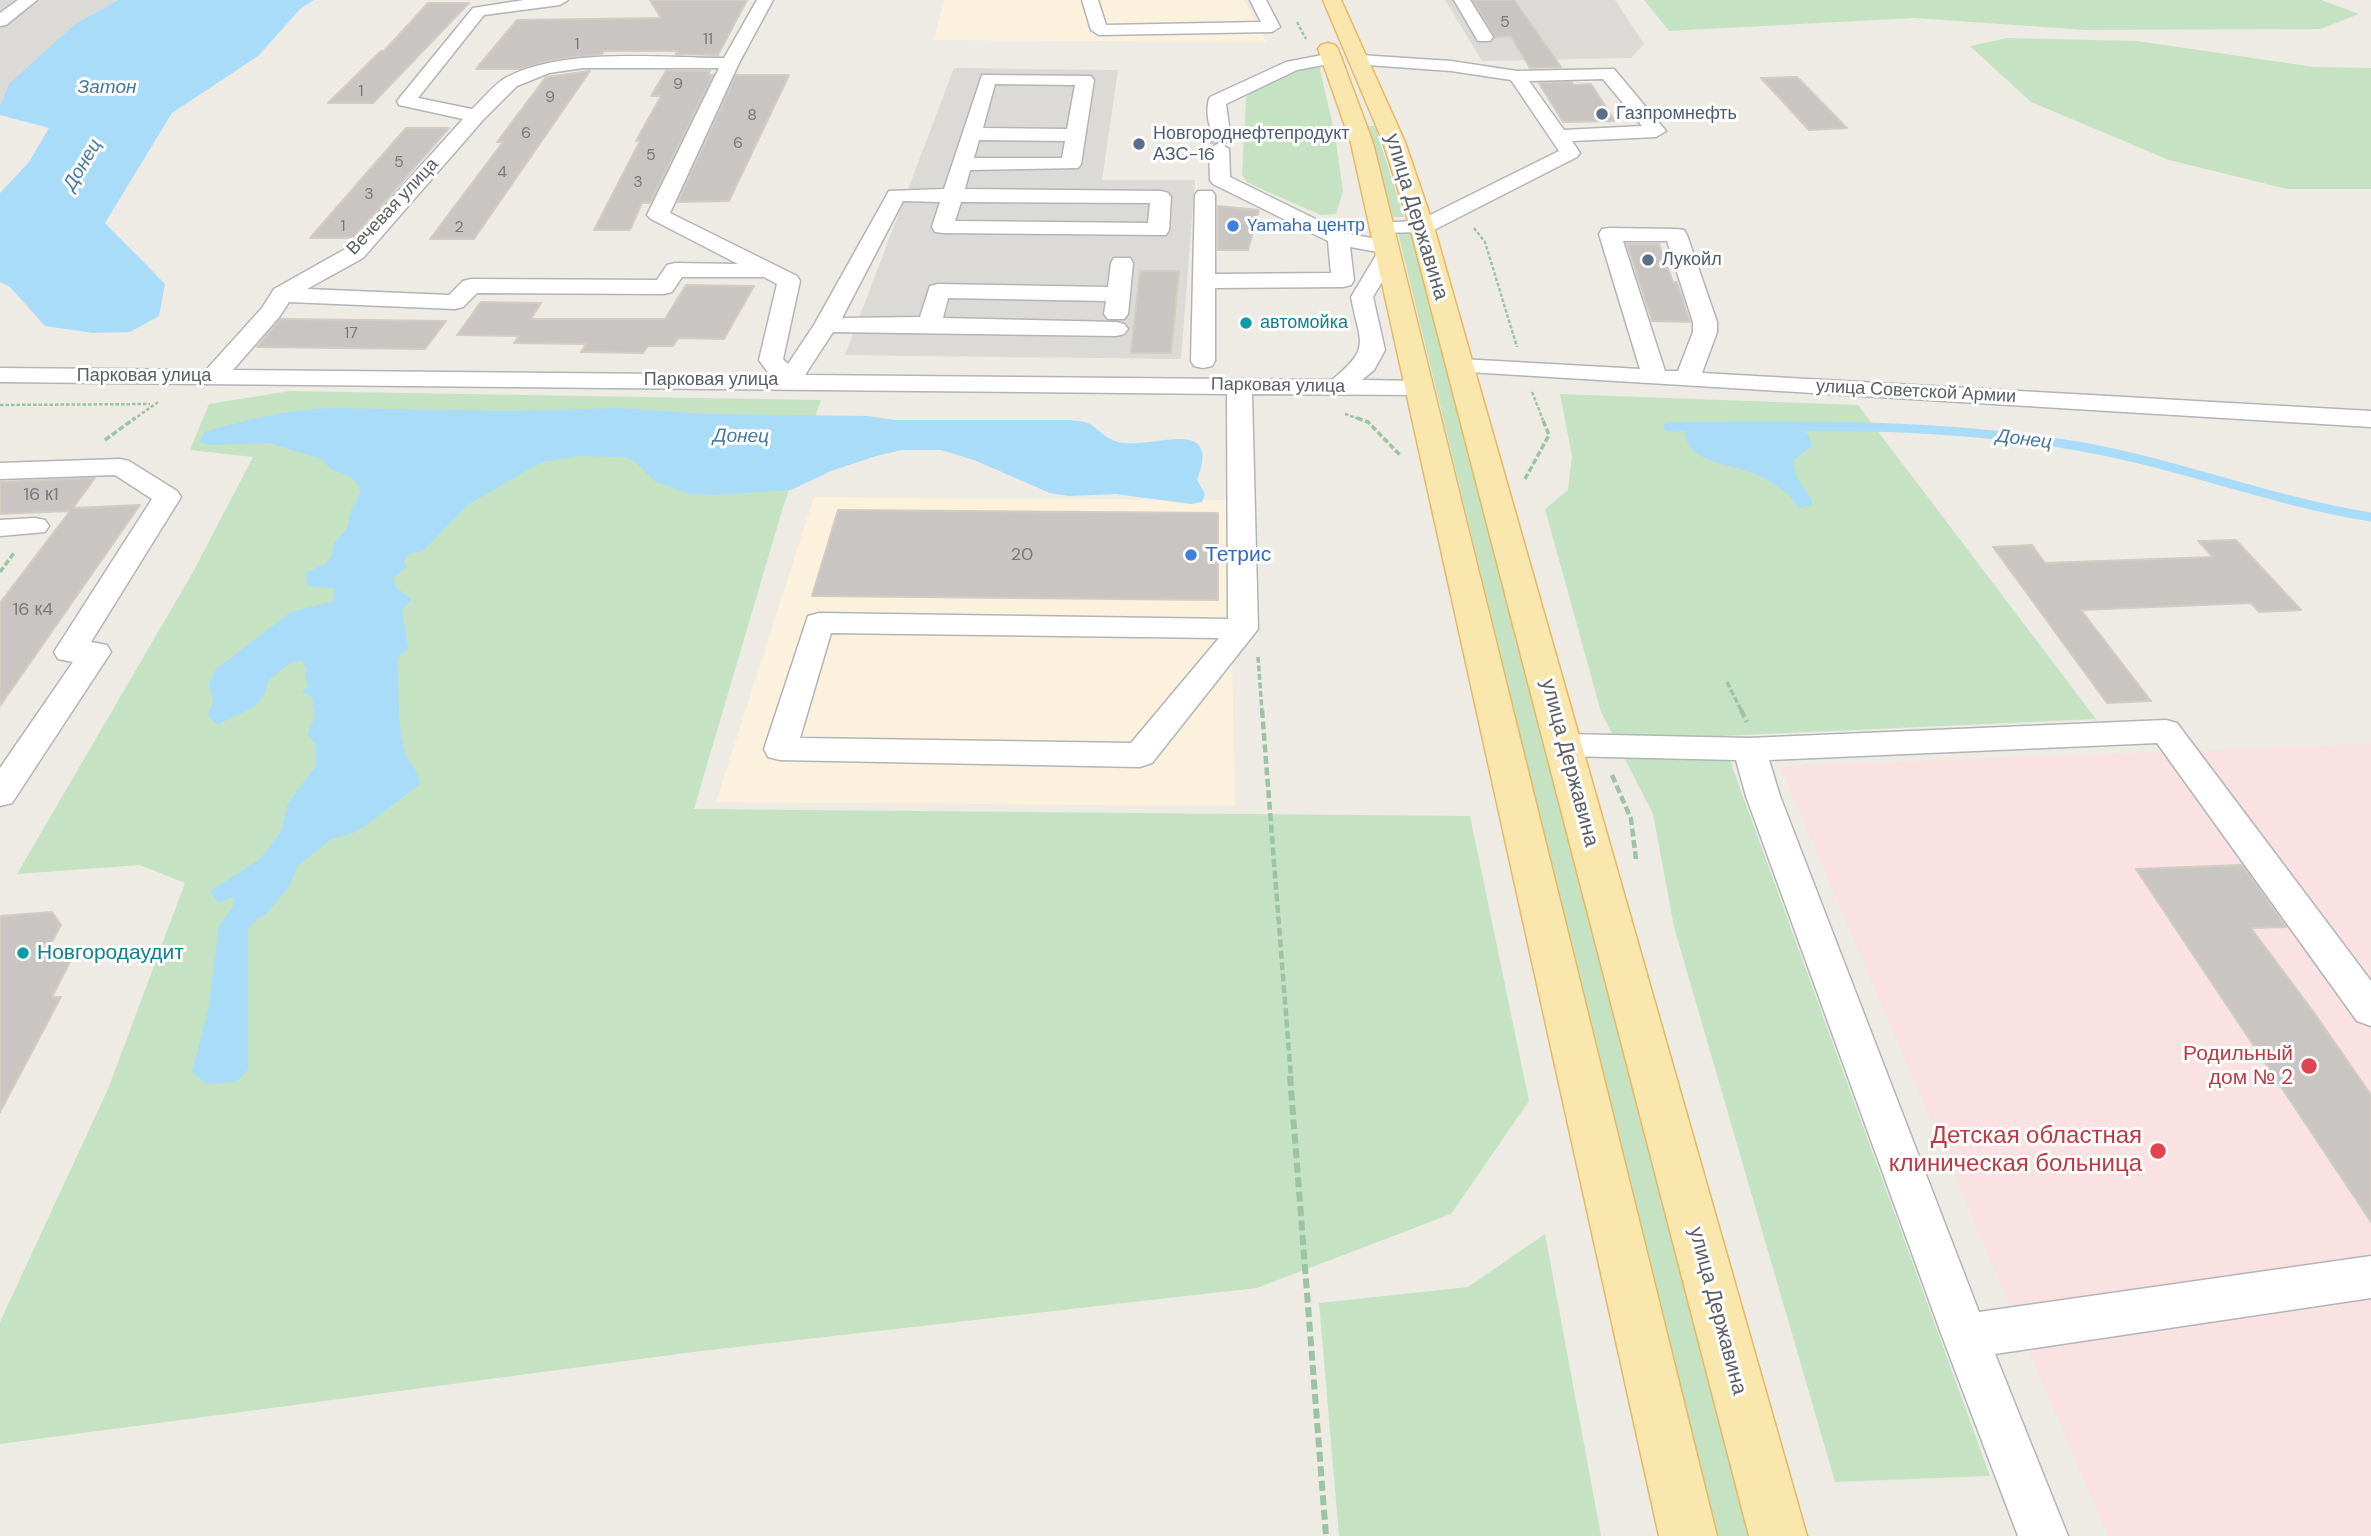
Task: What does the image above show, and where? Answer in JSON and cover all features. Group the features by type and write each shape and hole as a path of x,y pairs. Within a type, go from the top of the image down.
{"main road":[{"name":"улица Державина","path":"1327,18 1337,60 1394,142 1395,239 1421,388 1688,1536"},
{"name":"улица Державина","path":"1395,239 1461,366 1777,1536"}],"street":[{"path":"0,21 29,0"},
{"path":"476,116 406,101 479,11 560,0"},
{"path":"765,0 730,63 658,215 789,281 771,360 789,381 826,325 896,195 953,196 1161,197 1158,230 943,228 953,196 962,164 971,134 988,79 1085,80 1071,164 962,164"},
{"path":"1090,0 1099,30 1272,27"},
{"path":"1258,0 1292,66"},
{"path":"1462,0 1484,37"},
{"path":"1219,125 1217,101 1292,66 1337,60 1451,66 1517,76 1608,73 1656,131 1558,136"},
{"name":"Вечевая улица","path":"204,376 272,311 282,295 355,253 476,116 511,82 545,68 583,63 730,63"},
{"path":"1219,149 1220,180 1338,237 1395,239 1570,153 1517,76"},
{"path":"971,134 1076,135"},
{"path":"1203,361 1205,195"},
{"path":"1655,377 1610,234 1676,235 1705,322 1705,332 1687,379"},
{"path":"1204,281 1335,282 1343,279 1338,237"},
{"path":"1338,387 1365,365 1373,350 1362,298 1395,239"},
{"path":"826,325 930,325 1114,338 1122,263"},
{"path":"282,295 455,302 471,286 664,287 675,270 769,271"},
{"path":"930,325 938,291 1118,294"},
{"name":"улица Советской Армии","path":"1461,366 2371,419"},
{"name":"Парковая улица","path":"0,375 1421,388"},
{"path":"1239,386 1250,636 1140,755 780,749 819,623 1250,636"},
{"path":"0,471 120,467 167,497 69,652 96,652 0,794"},
{"path":"0,528 35,526"},
{"path":"1564,745 1749,749 2166,731 2371,1010"},
{"path":"0,746 34,744"},
{"path":"1749,749 1763,796 1965,1336 2043,1536"},
{"path":"1965,1336 2371,1277"}],"path":[{"path":"1292,11 1337,60"},
{"path":"1460,209 1485,242 1524,370 1549,435 1524,481"},
{"path":"67,469 154,404 204,376"},
{"path":"1307,386 1310,404 1368,422 1405,460"},
{"path":"0,405 154,404"},
{"path":"1250,636 1326,1536"}],"shaded area":[{"path":"0,0 118,0 75,24 0,106"},
{"path":"944,0 1244,0 1266,42 934,40"},
{"path":"1445,0 1615,0 1644,44 1631,58 1482,61"},
{"path":"954,68 1118,70 1102,180 1195,180 1181,359 845,355"},
{"path":"814,497 1229,500 1235,806 716,802"},
{"name":"Детская областная клиническая больница","path":"2371,744 2371,1536 2108,1536 1780,766"}],"green space":[{"path":"1644,0 2321,0 2359,14 2321,29 2086,30 1914,18 1669,31"},
{"path":"2007,38 2137,41 2314,67 2371,68 2371,189 2287,189 2169,160 2031,102 1970,46"},
{"path":"1319,65 1335,135 1343,191 1336,214 1321,215 1247,182 1242,175 1246,98 1249,93 1309,66"},
{"path":"1365,126 1375,126 1404,217 1393,217"},
{"path":"1398,233 1413,233 1750,1536 1715,1536"},
{"path":"290,391 821,400 783,507 694,809 1470,816 1529,1101 1451,1214 1257,1288 701,1351 0,1444 0,1322 108,1089 185,883 140,865 17,874 193,572 253,457 190,450 209,404"},
{"path":"1560,394 1858,405 2096,719 1721,736 1990,1476 1835,1482 1674,927 1653,814 1601,712 1545,509 1568,490 1572,456"},
{"path":"1545,1234 1601,1536 1339,1536 1319,1303 1468,1287"}],"water":[{"name":"Затон","path":"118,0 314,0 301,8 258,56 172,113 105,223 165,284 159,316 130,332 93,333 45,326 10,287 0,282 0,193 29,162 49,128 0,115 0,106 9,84 75,24"},
{"path":"332,408 508,411 621,408 704,414 867,416 895,420 1069,420 1088,423 1109,438 1123,443 1182,439 1193,441 1201,448 1202,460 1197,480 1205,494 1202,502 1191,504 1116,494 1069,496 1050,493 974,460 941,450 902,450 831,471 791,490 717,495 691,494 656,482 633,460 624,457 580,456 542,462 469,504 423,551 409,554 403,561 407,567 394,577 395,586 412,600 402,609 408,648 398,658 400,727 407,758 420,784 353,833 331,839 297,867 289,887 248,930 248,1070 236,1082 206,1084 192,1072 208,1011 219,926 233,907 234,897 218,903 210,891 260,859 281,831 288,803 316,766 316,744 307,735 315,716 312,696 301,692 309,686 305,677 306,667 300,660 290,663 268,681 256,705 218,725 208,716 213,702 209,683 216,669 291,612 334,601 334,588 307,586 306,572 324,565 331,557 334,543 347,529 351,511 360,493 359,486 350,477 332,470 321,459 269,443 209,445 199,442 205,432 236,423 283,413"},
{"path":"1706,428 1796,429 1808,434 1812,446 1793,461 1796,476 1812,500 1812,505 1798,508 1786,493 1768,480 1713,461 1693,450 1687,442 1685,431"}],"building":[{"path":"650,0 747,0 718,55 676,54 678,51 604,51 602,54 556,59 520,69 476,69 517,20 661,18"},
{"path":"1473,0 1514,0 1561,67 1530,68 1511,36 1495,37"},
{"path":"428,3 469,3 373,103 328,103 384,51"},
{"path":"590,71 474,239 430,239 503,142 497,142 546,77"},
{"path":"666,71 710,71 708,75 713,75 650,203 642,203 630,230 594,230 640,141 636,141 661,96 651,96"},
{"path":"736,75 789,75 729,201 678,202"},
{"path":"1797,77 1847,128 1809,130 1761,78"},
{"path":"1572,82 1573,85 1591,84 1615,121 1563,122 1539,83"},
{"path":"406,128 449,128 353,238 310,238"},
{"path":"1218,206 1259,210 1248,250 1218,250"},
{"name":"Лукойл","path":"1627,244 1659,244 1673,282 1677,282 1690,322 1652,321"},
{"path":"1140,271 1179,271 1171,353 1131,353"},
{"path":"686,285 754,286 724,339 678,338 673,346 648,346 643,353 581,352 586,344 514,343 519,336 457,335 481,302 541,303 531,319 665,319"},
{"path":"281,319 446,321 425,349 257,347"},
{"path":"95,478 73,508 140,505 0,706 0,603 70,511 0,514 0,482"},
{"path":"838,510 1218,513 1218,600 812,596"},
{"path":"2236,540 2301,610 2259,612 2251,603 2081,610 2151,701 2107,703 1993,547 2032,545 2045,563 2213,557 2198,541"},
{"name":"Родильный дом № 2","path":"2242,865 2286,927 2251,928 2371,1095 2371,1222 2136,869"},
{"path":"52,912 61,925 45,955 75,952 52,997 61,997 0,1112 0,916"}],"waterway":[{"name":"Донец","path":"1668,427 1873,427 2026,438 2114,453 2297,502 2371,517"}],"tunnel":[{"path":"1219,126 1219,149"}],"place":[{"name":"Газпромнефть","path":"1602,114"},
{"name":"Новгороднефтепродукт АЗС-16","path":"1139,144"},
{"name":"Yamaha центр","path":"1233,226"},
{"name":"Лукойл","path":"1648,260"},
{"name":"автомойка","path":"1246,323"},
{"name":"Тетрис","path":"1191,555"},
{"name":"Новгородаудит","path":"23,953"},
{"name":"Родильный дом № 2","path":"2309,1066"},
{"name":"Детская областная клиническая больница","path":"2158,1151"}]}
